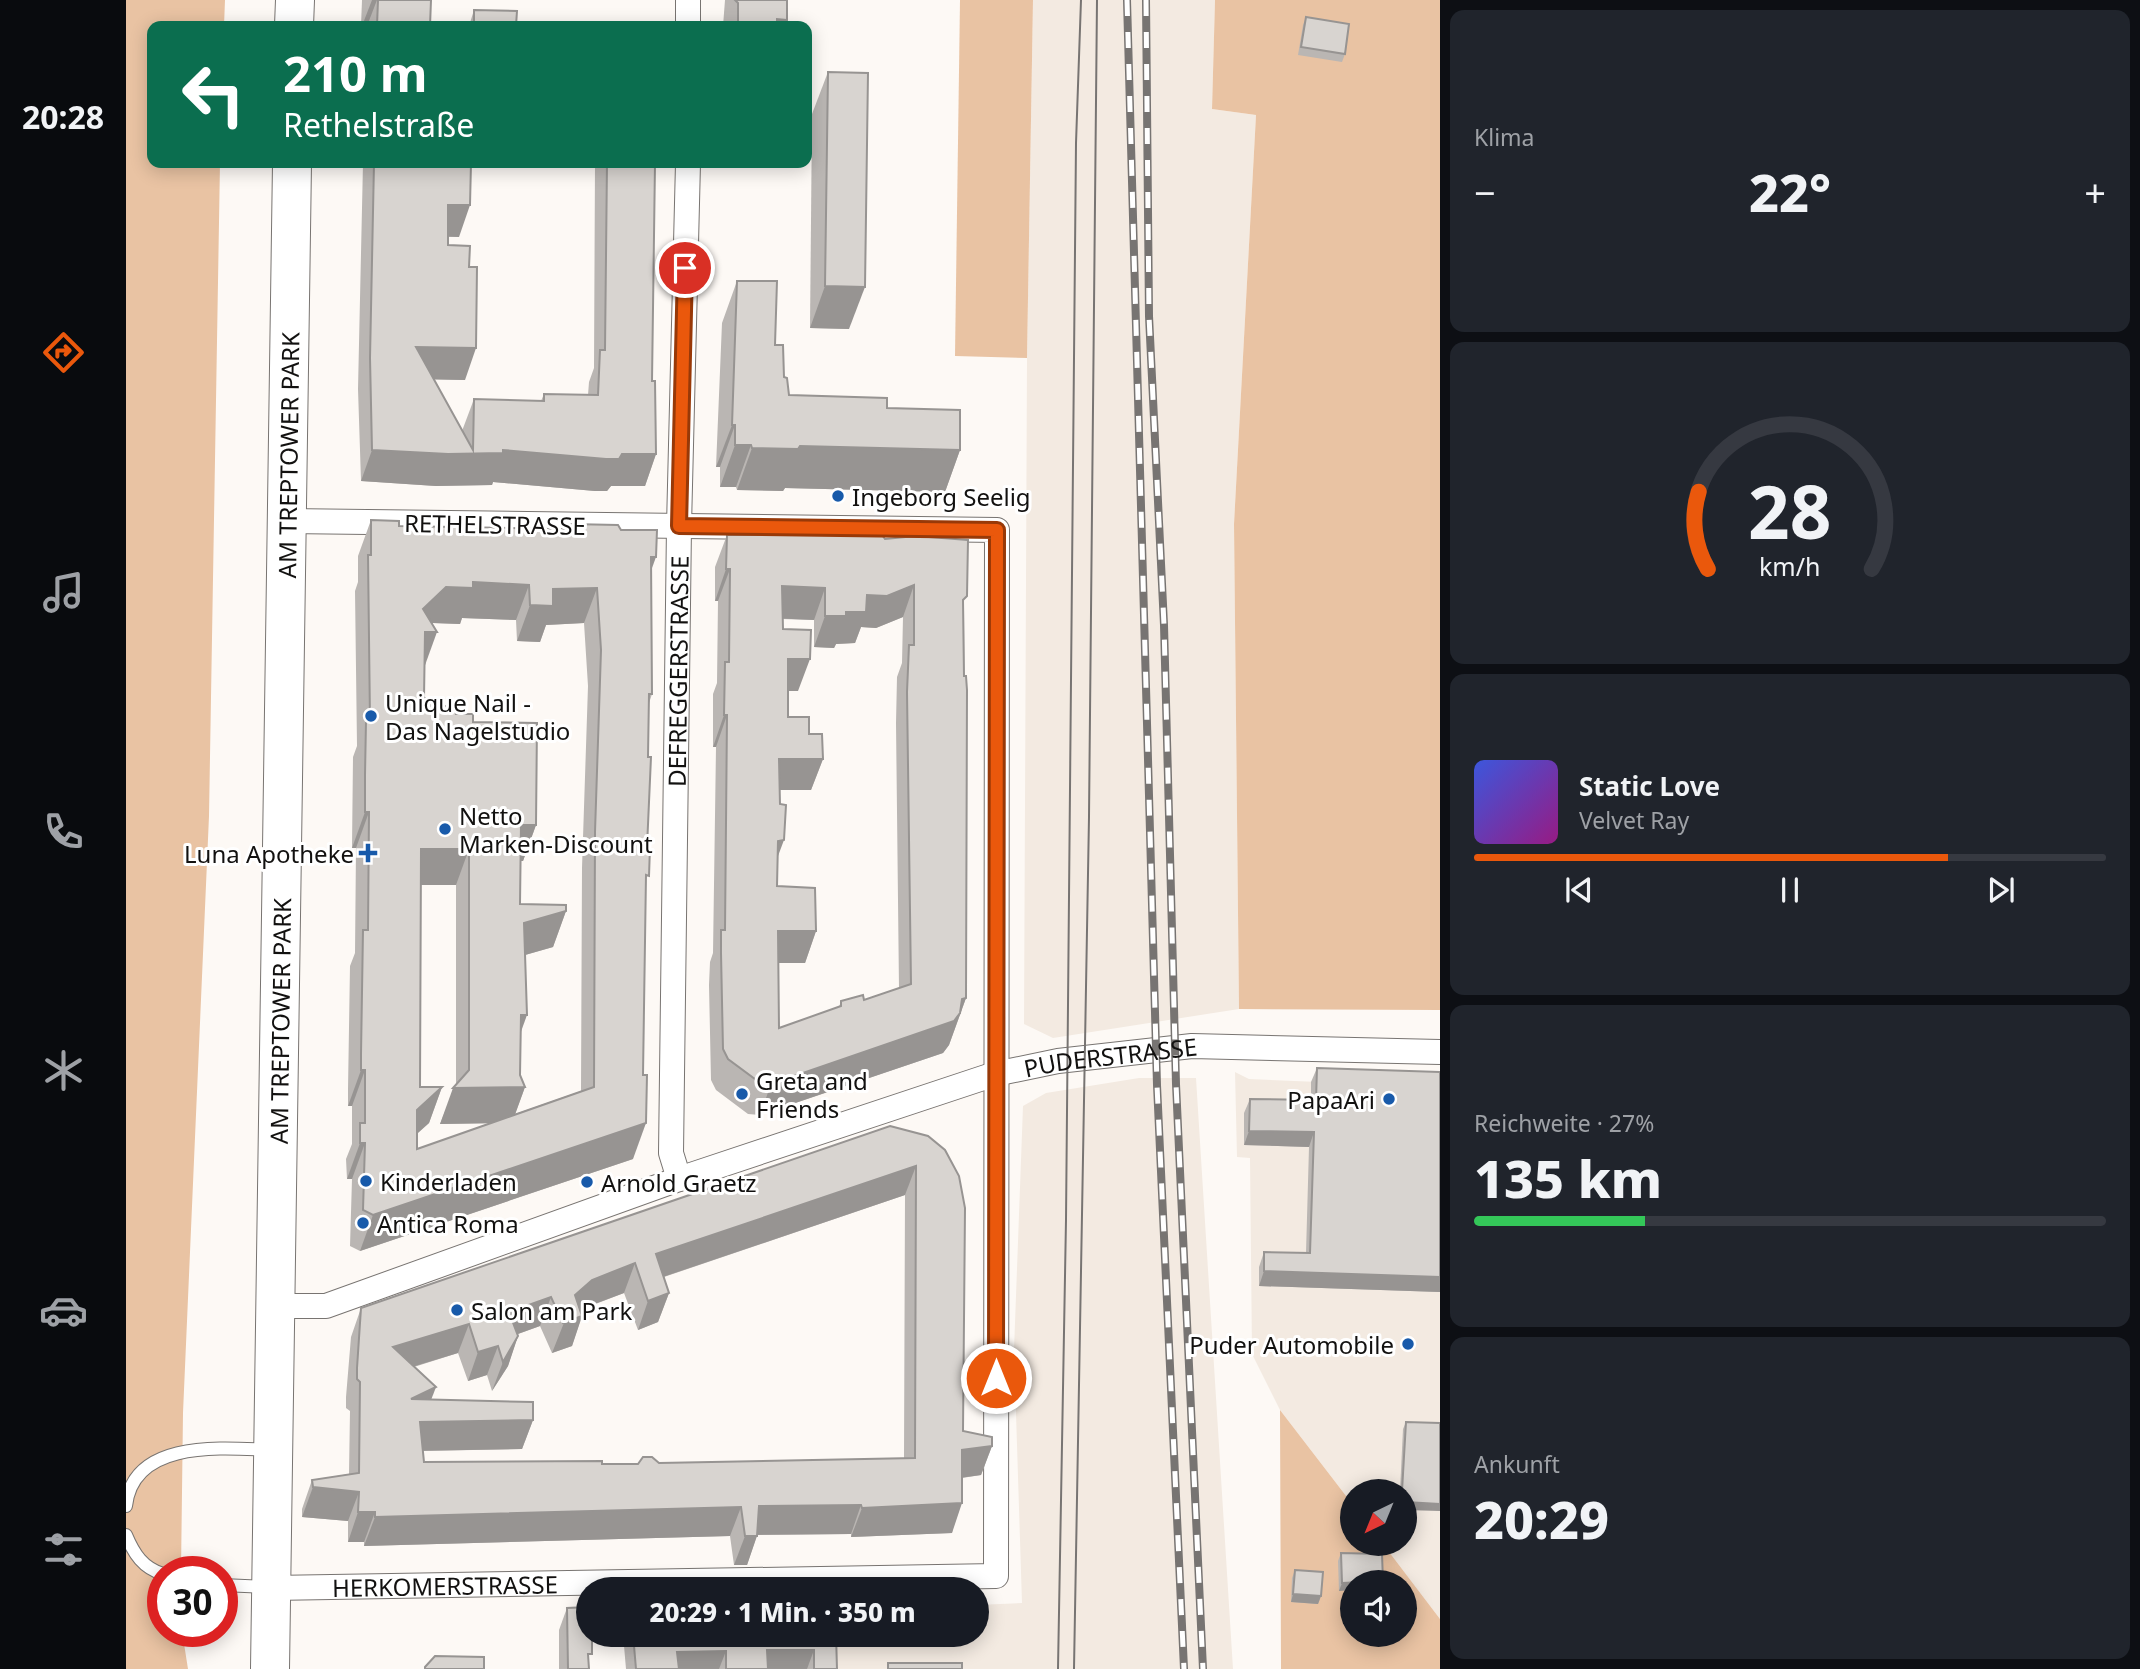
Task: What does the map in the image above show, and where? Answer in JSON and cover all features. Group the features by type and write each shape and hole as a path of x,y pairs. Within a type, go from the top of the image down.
{"main road":[{"path":"294,21 295,0"},
{"name":"AM TREPTOWER PARK","path":"270,1669 292,168"}],"street":[{"path":"688,0 688,21"},
{"name":"DEFREGGERSTRASSE","path":"679,1179 671,1153 679,526 688,168"},
{"name":"RETHELSTRASSE","path":"287,521 997,530 995,1074"},
{"name":"PUDERSTRASSE","path":"276,1306 326,1306 679,1179 995,1074 1058,1061 1192,1046 1440,1052"},
{"name":"HERKOMERSTRASSE","path":"272,1588 996,1576 995,1074"}],"lane":[{"path":"126,1506 134,1482 148,1468 170,1455 188,1449 274,1450"},
{"path":"126,1535 135,1555 147,1566"},
{"path":"238,1586 272,1588"}],"shaded area":[{"path":"126,0 225,0 224,21 147,21 147,168 220,168 209,816 183,1413 181,1556 147,1556 147,1647 185,1647 188,1669 126,1669"},
{"path":"960,0 1033,0 1027,358 955,356"},
{"path":"1033,0 1215,0 1212,109 1256,115 1234,524 1239,1009 1053,1038 1024,1024 1027,358"},
{"path":"1215,0 1440,0 1440,1010 1239,1009 1234,524 1256,115 1212,109"},
{"path":"1235,1072 1249,1079 1440,1087 1440,1619 1417,1589 1417,1570 1403,1570 1392,1556 1418,1556 1418,1479 1340,1479 1340,1488 1280,1410 1252,1354 1250,1158 1237,1157"},
{"path":"1139,1078 1196,1078 1233,1669 828,1669 828,1647 989,1647 989,1604 1022,1603 1014,1350 1023,1106 1046,1093"},
{"path":"1280,1410 1340,1488 1340,1556 1392,1556 1403,1570 1340,1570 1340,1647 1417,1647 1417,1589 1440,1619 1440,1669 1281,1669"}],"building":[{"path":"378,0 431,0 430,21 377,21"},
{"path":"735,0 787,0 787,20 738,21 738,3"},
{"path":"474,10 517,11 516,21 474,21"},
{"path":"1306,17 1349,24 1345,54 1301,47"},
{"path":"828,72 868,73 865,287 825,286"},
{"path":"374,168 471,168 470,205 448,205 448,245 470,246 469,267 477,267 476,348 416,347 473,450 474,399 544,401 544,394 598,395 600,350 605,350 607,168 655,168 652,381 655,381 656,454 622,454 619,459 606,459 503,450 503,453 448,454 372,450 370,358"},
{"path":"737,281 777,281 775,345 783,345 784,377 787,378 789,395 887,398 887,408 960,410 960,450 800,446 798,449 752,448 751,445 735,445 735,425 732,425"},
{"path":"371,520 399,521 399,526 567,529 570,524 618,525 621,530 657,530 656,557 651,557 652,694 649,694 648,757 651,757 647,847 650,847 649,876 646,875 643,1075 647,1075 646,1123 373,1215 363,1210 365,1143 360,1143 360,1123 365,1123 365,1070 361,1070 361,1054 363,930 368,930 369,812 365,812 365,775 366,721 370,721 368,555 371,555","holes":["473,582 529,585 530,605 553,606 553,589 597,588 601,650 595,832 594,1087 417,1149 417,1110 442,1087 420,1087 421,849 469,849 469,1070 453,1088 525,1087 520,1075 521,1015 527,1015 524,923 566,911 566,905 520,904 521,825 536,825 537,723 473,722 473,714 456,714 457,706 440,706 440,698 424,698 425,632 437,632 423,609 446,587 473,588"]},
{"path":"727,535 882,535 885,539 916,536 968,540 967,596 963,600 964,676 967,690 966,998 962,999 960,1013 954,1021 771,1084 759,1082 728,1059 723,1049 721,930 725,930 727,715 724,715 725,662 729,662 730,569 726,569","holes":["914,585 914,645 909,645 907,692 911,984 864,1000 863,995 841,1001 841,1006 779,1028 778,931 816,931 815,888 777,886 778,841 784,840 786,805 780,804 779,759 823,759 822,734 809,734 809,717 788,717 788,659 810,659 811,630 783,629 782,586 825,588 825,616 846,616 846,612 866,612 867,595 887,596"]},
{"path":"1317,1068 1440,1072 1440,1277 1264,1271 1264,1252 1310,1253 1314,1132 1249,1131 1250,1099 1316,1100"},
{"path":"890,1126 928,1136 945,1150 959,1176 965,1208 963,1431 992,1437 992,1446 962,1450 962,1503 862,1508 861,1505 759,1506 757,1536 745,1536 741,1507 375,1517 375,1512 358,1512 359,1492 313,1487 312,1480 359,1473 360,1382 357,1379 357,1368 361,1308","holes":["916,1166 915,1458 659,1463 652,1457 643,1457 638,1464 602,1464 602,1461 424,1462 420,1422 533,1420 533,1402 411,1399 436,1387 393,1347 469,1324 478,1352 498,1346 503,1362 518,1336 509,1312 551,1297 563,1323 582,1316 575,1295 592,1280 635,1263 648,1301 669,1293 656,1254"]},
{"path":"1406,1422 1440,1423 1440,1504 1418,1503 1418,1479 1403,1479"},
{"path":"1341,1556 1382,1556 1383,1570 1342,1570"},
{"path":"1295,1570 1323,1572 1321,1596 1293,1594"},
{"path":"567,1608 576,1608 576,1647 592,1647 592,1654 588,1654 589,1669 568,1669"},
{"path":"634,1647 836,1647 837,1669 814,1669 814,1650 767,1650 768,1669 726,1669 726,1651 677,1652 679,1669 636,1669"},
{"path":"435,1656 484,1657 484,1669 425,1669"},
{"path":"888,1663 962,1663 962,1669 888,1669"}],"tram line":[{"path":"1058,1669 1066,1220 1076,143 1081,0"},
{"path":"1074,1669 1089,817 1097,0"}],"railway":[{"path":"1127,0 1157,1085 1184,1669"},
{"path":"1146,0 1149,316 1164,625 1176,1084 1203,1669"}],"place":[{"name":"Ingeborg Seelig","path":"838,496"},
{"name":"Unique Nail - Das Nagelstudio","path":"371,716"},
{"name":"Netto Marken-Discount","path":"445,829"},
{"name":"Luna Apotheke","path":"368,853"},
{"name":"Greta and Friends","path":"742,1094"},
{"name":"PapaAri","path":"1389,1099"},
{"name":"Kinderladen","path":"366,1181"},
{"name":"Arnold Graetz","path":"587,1182"},
{"name":"Antica Roma","path":"363,1223"},
{"name":"Salon am Park","path":"457,1310"},
{"name":"Puder Automobile","path":"1408,1344"}],"route":[{"path":"685,268 679,526 997,530 996,1378"}]}
